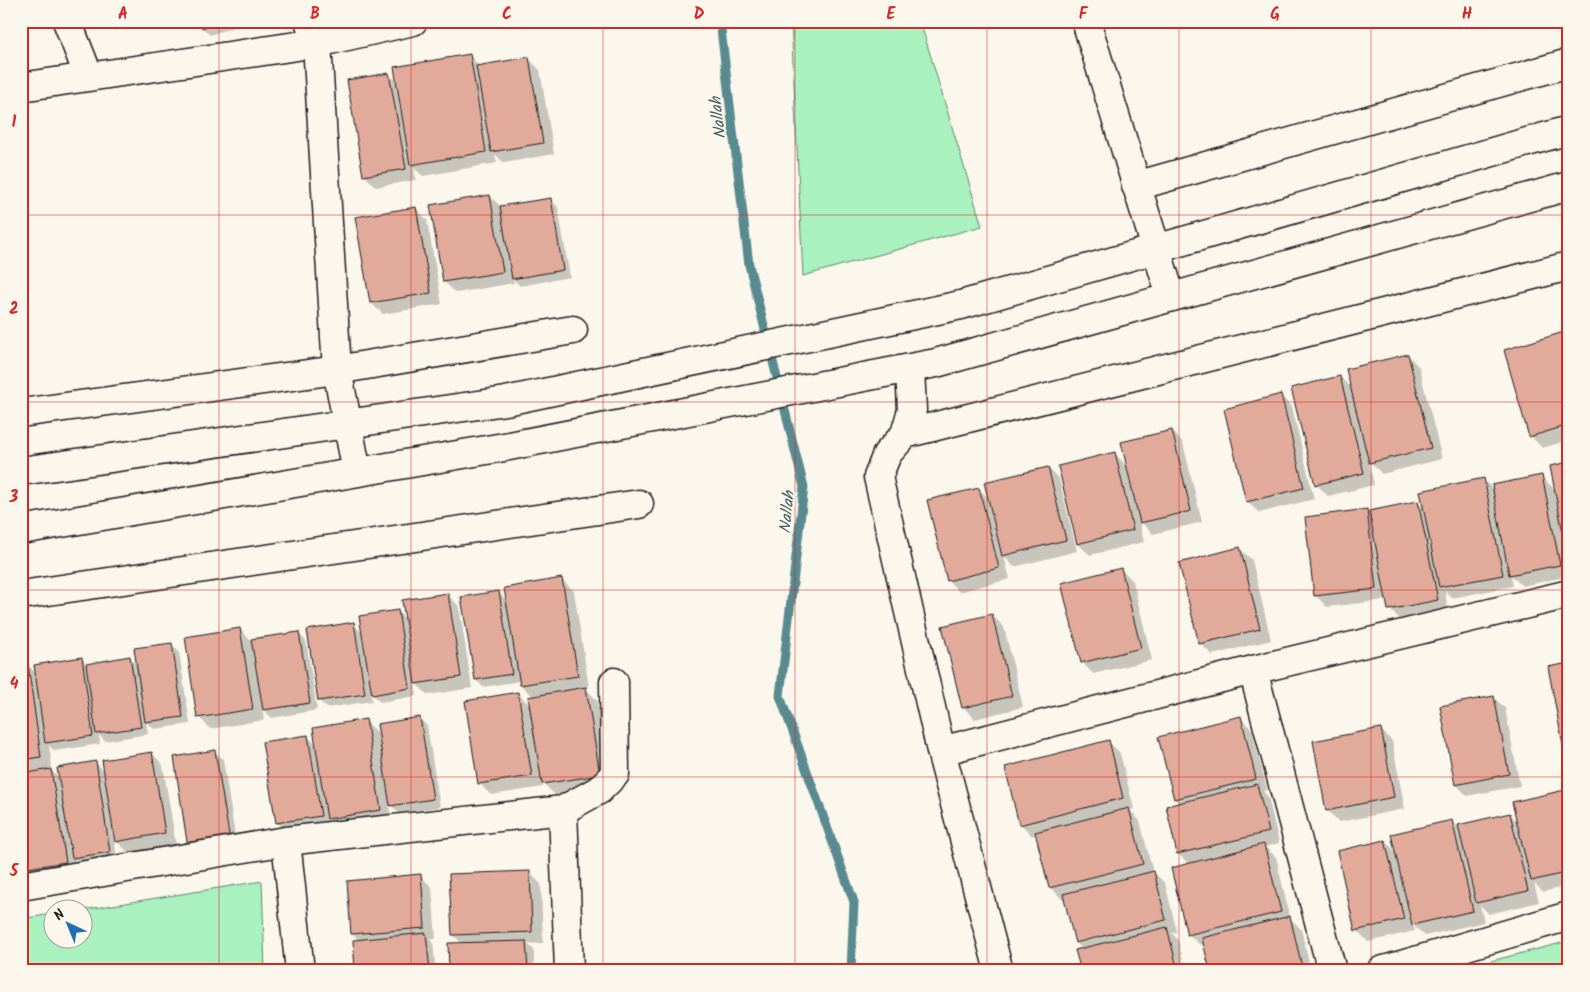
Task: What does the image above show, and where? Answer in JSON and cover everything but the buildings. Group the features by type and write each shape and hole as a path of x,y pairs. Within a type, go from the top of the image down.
{"street":[{"path":"67,21 89,77"},
{"path":"21,87 89,77 313,32 413,21"},
{"path":"1086,21 1170,298"},
{"path":"313,32 337,370 357,472"},
{"path":"1136,186 1569,63"},
{"path":"21,471 506,402 961,305 1569,130"},
{"path":"21,530 357,472 910,369 1569,186"},
{"path":"905,434 1569,266"},
{"path":"21,413 337,370 573,330"},
{"path":"910,369 912,410 905,434 887,454 878,477 941,751 999,971"},
{"path":"21,595 639,504"},
{"path":"941,751 1253,670 1569,594"},
{"path":"1253,670 1332,971"},
{"path":"21,886 286,842 563,810 599,790 615,774 614,682"},
{"path":"563,810 569,971"},
{"path":"286,842 300,971"},
{"path":"1381,971 1569,916"}],"green space":[{"path":"791,21 920,21 982,226 803,276"},
{"path":"262,881 265,971 21,971 21,919 42,916 42,950 92,950 92,908"},
{"path":"1569,941 1569,971 1452,971"}],"waterway":[{"name":"Nallah","path":"720,21 749,265 804,487 780,696 854,902 851,971"}]}
